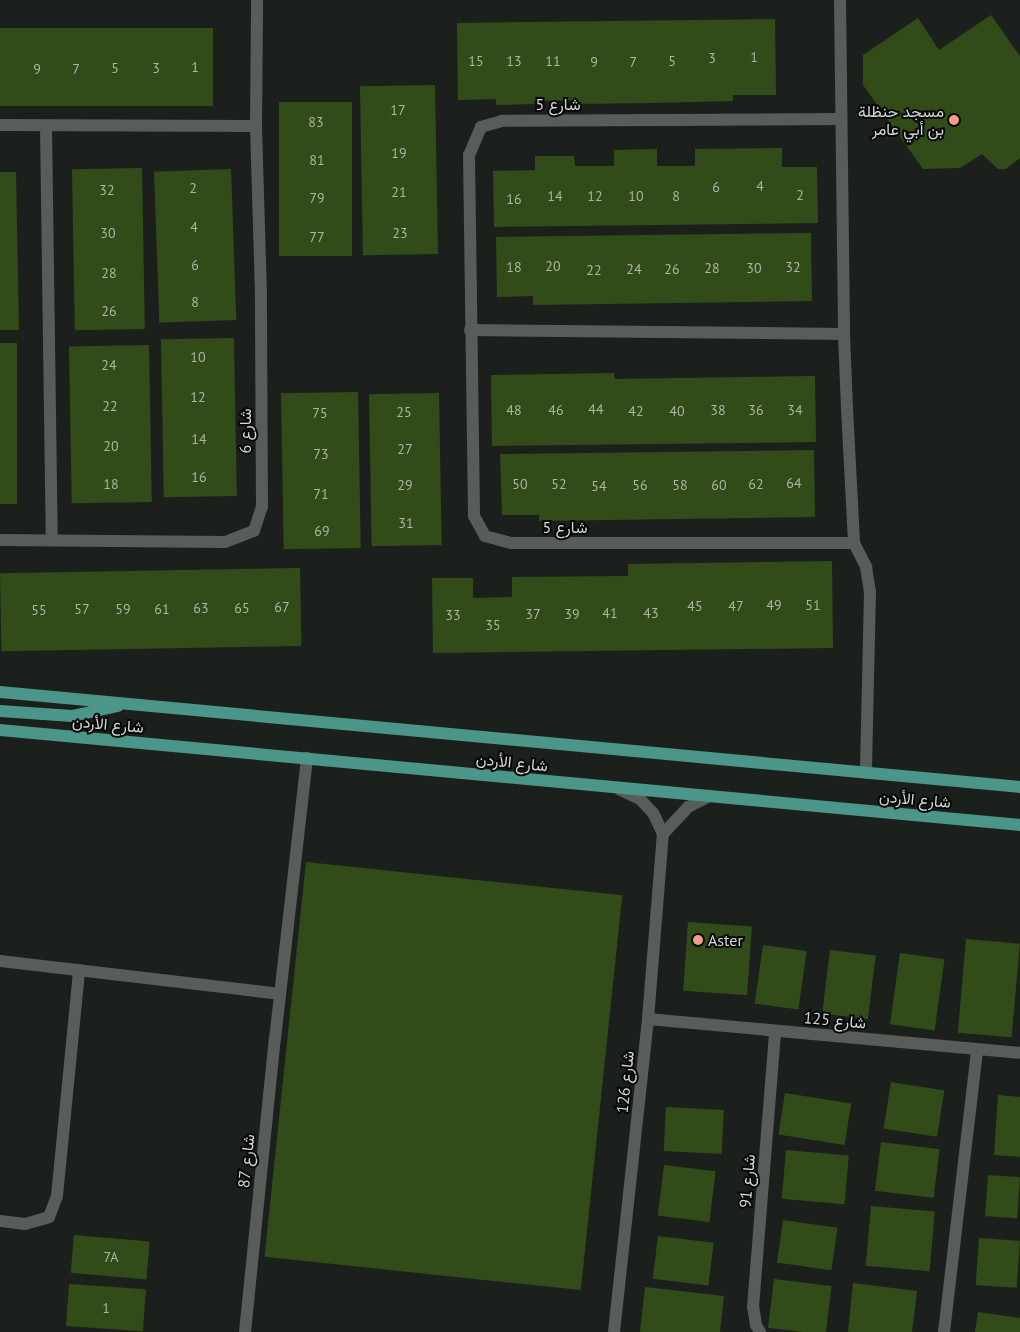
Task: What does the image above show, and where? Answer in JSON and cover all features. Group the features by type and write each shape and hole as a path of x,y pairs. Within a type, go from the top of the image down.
{"main road":[{"name":"شارع الأردن","path":"0,692 1020,787"},
{"path":"0,711 72,716 108,710 126,704"},
{"name":"شارع الأردن","path":"0,730 1020,825"}],"street":[{"name":"شارع 6","path":"0,540 225,542 254,531 262,507 256,126 257,0"},
{"path":"840,0 844,334 854,543 866,567 870,592 866,773"},
{"name":"شارع 5","path":"841,119 502,121 481,127 470,155 470,330 474,516 485,536 512,543 854,543"},
{"path":"0,126 256,126"},
{"path":"46,126 52,540"},
{"path":"470,330 844,334"},
{"name":"شارع 87","path":"245,1332 280,994 308,758"},
{"path":"619,789 640,799 652,813 664,834 688,807 710,796"},
{"name":"شارع 126","path":"614,1332 648,1019 664,834"},
{"path":"0,962 280,994"},
{"path":"0,1221 25,1224 49,1217 57,1196 79,970"},
{"name":"شارع 125","path":"648,1019 1020,1053"},
{"name":"شارع 91","path":"760,1332 756,1325 753,1307 775,1031"},
{"path":"944,1332 977,1049"}],"building":[{"name":"مسجد حنظلة بن أبي عامر","path":"991,15 1020,56 1020,158 1006,169 998,169 982,154 960,168 923,169 863,85 863,55 918,18 939,50"},
{"path":"775,19 776,95 733,95 733,101 652,103 574,104 573,100 534,101 534,104 496,105 496,99 458,100 457,23"},
{"path":"0,28 213,28 213,106 0,106"},
{"path":"435,85 438,254 363,255 360,86"},
{"path":"279,102 352,102 352,256 279,256"},
{"path":"782,148 782,167 817,167 818,223 494,227 493,171 535,170 535,156 574,156 575,166 614,166 614,150 657,149 657,166 695,166 695,149"},
{"path":"142,168 145,329 75,330 72,169"},
{"path":"231,169 236,320 159,323 154,172"},
{"path":"0,172 16,172 19,330 0,330"},
{"path":"811,233 812,301 533,305 533,296 497,297 496,237"},
{"path":"234,338 237,496 164,497 161,339"},
{"path":"0,343 17,343 17,504 0,504"},
{"path":"149,345 152,502 72,503 69,346"},
{"path":"614,373 615,379 815,376 816,442 492,446 491,375"},
{"path":"358,392 361,548 284,549 281,393"},
{"path":"439,393 442,545 372,546 369,394"},
{"path":"814,450 815,517 539,521 539,515 502,515 500,454"},
{"path":"832,561 833,648 433,653 432,578 473,578 473,598 512,597 512,577 628,576 628,564"},
{"path":"300,568 301,646 1,651 0,573"},
{"path":"306,862 622,895 581,1290 265,1257"},
{"path":"688,922 752,926 747,995 683,991"},
{"path":"966,939 1020,944 1012,1037 958,1033"},
{"path":"763,945 807,951 798,1010 755,1003"},
{"path":"830,950 876,956 868,1019 822,1014"},
{"path":"900,953 945,959 935,1031 890,1024"},
{"path":"891,1082 944,1090 937,1137 884,1128"},
{"path":"785,1093 851,1103 845,1145 778,1134"},
{"path":"998,1095 1020,1097 1020,1157 994,1155"},
{"path":"666,1107 724,1110 722,1154 664,1151"},
{"path":"881,1142 940,1149 934,1198 875,1191"},
{"path":"786,1150 849,1155 844,1204 782,1199"},
{"path":"664,1165 716,1171 709,1222 658,1216"},
{"path":"988,1175 1020,1177 1017,1218 985,1216"},
{"path":"871,1206 935,1212 930,1271 866,1266"},
{"path":"783,1220 837,1228 831,1270 777,1263"},
{"path":"74,1235 150,1242 146,1279 71,1273"},
{"path":"658,1236 714,1243 708,1286 653,1279"},
{"path":"979,1238 1020,1241 1017,1288 976,1285"},
{"path":"774,1279 832,1286 826,1332 804,1332 768,1328"},
{"path":"853,1283 917,1291 912,1332 848,1332"},
{"path":"69,1284 146,1289 143,1331 66,1326"},
{"path":"645,1287 724,1296 720,1332 640,1332"},
{"path":"978,1312 1020,1318 1020,1332 975,1332"}],"place":[{"name":"مسجد حنظلة بن أبي عامر","path":"954,120"},
{"name":"Aster","path":"698,940"}]}
